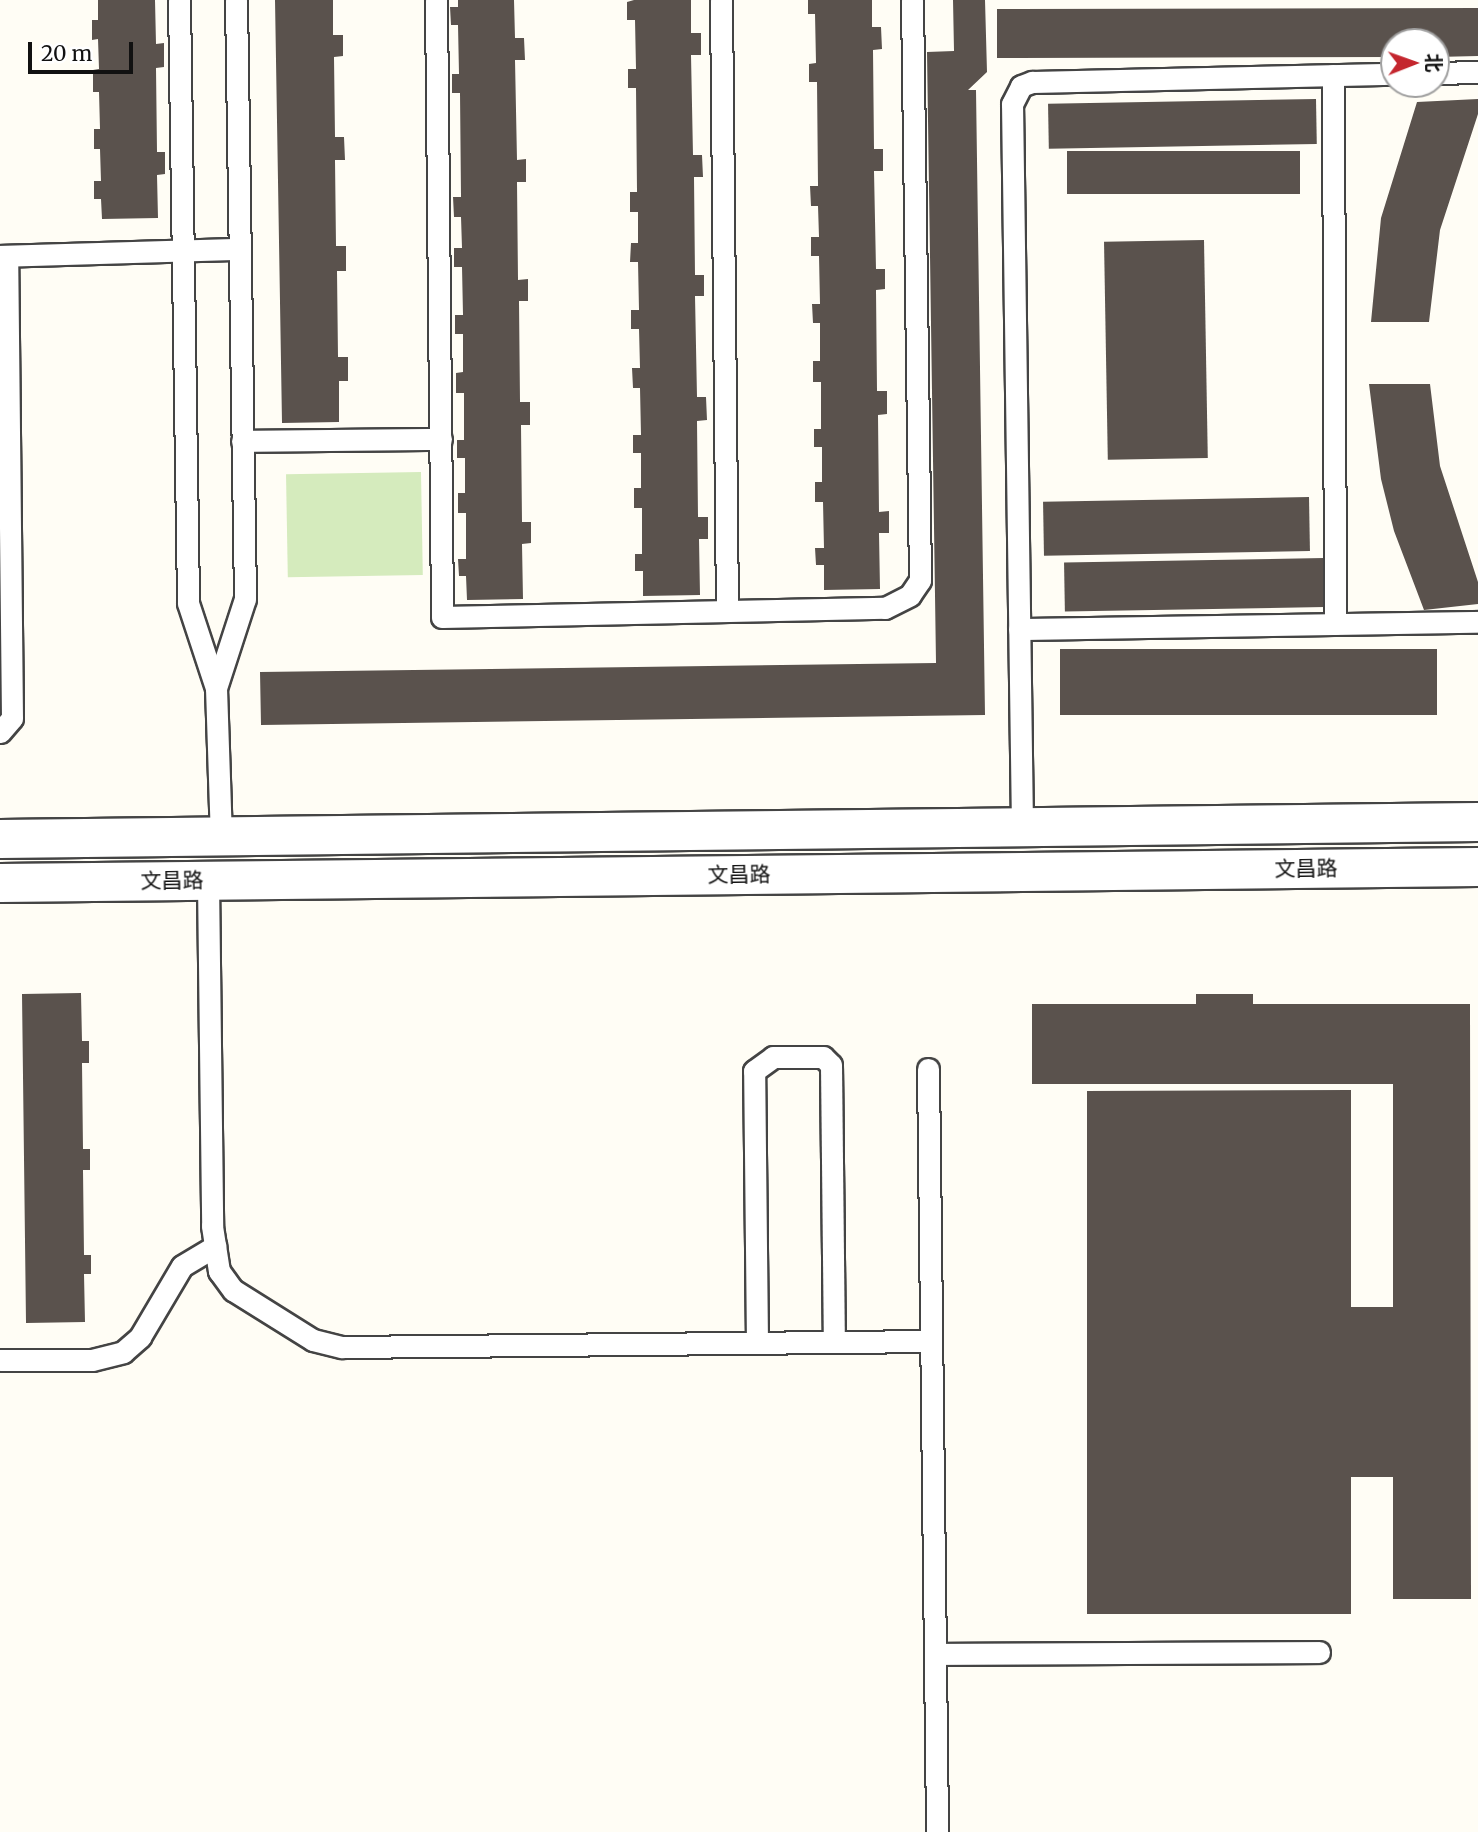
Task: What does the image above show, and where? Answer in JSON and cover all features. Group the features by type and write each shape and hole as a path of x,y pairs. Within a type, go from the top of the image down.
{"street":[{"name":"文昌路","path":"0,839 1478,822"},
{"name":"文昌路","path":"0,883 1478,867"}],"lane":[{"path":"179,0 188,603 216,688 221,836"},
{"path":"216,688 245,599 236,0"},
{"path":"436,0 442,617 885,608 910,596 920,580 912,0"},
{"path":"721,0 727,611"},
{"path":"1450,73 1478,72"},
{"path":"1022,827 1012,104 1021,86 1380,74"},
{"path":"1333,75 1335,624"},
{"path":"0,733 12,718 4,256 240,249"},
{"path":"242,441 440,439"},
{"path":"1019,629 1478,622"},
{"path":"208,881 215,1246 219,1270 233,1290 313,1340 342,1347 931,1341"},
{"path":"757,1343 754,1071 773,1057 822,1057 831,1065 834,1342"},
{"path":"928,1069 937,1832"},
{"path":"0,1360 92,1360 123,1352 140,1338 182,1266 215,1246"},
{"path":"935,1654 1319,1652"}],"green space":[{"path":"421,472 423,575 288,577 286,474"}],"building":[{"path":"98,0 155,0 156,44 164,43 164,67 156,68 157,152 165,152 165,174 157,175 158,218 102,219 101,199 94,199 94,181 101,181 100,149 94,149 94,129 100,129 99,92 93,92 93,70 99,69 98,39 92,40 92,20 98,20"},
{"path":"275,0 333,0 333,35 343,35 343,56 334,57 335,137 344,137 345,160 335,160 336,246 346,246 346,271 337,271 338,357 348,357 348,381 339,381 339,422 282,423"},
{"path":"458,0 514,0 515,38 524,38 525,60 515,60 517,160 526,159 526,182 517,182 518,280 528,279 528,301 519,301 520,402 530,402 530,425 521,425 522,522 531,522 531,543 522,544 523,599 467,600 466,576 459,576 458,559 466,559 466,513 458,513 458,493 465,493 465,458 457,458 457,440 464,440 464,393 456,393 456,373 463,372 463,334 455,334 455,315 463,315 462,267 454,267 454,248 462,248 461,217 454,217 453,197 461,197 460,93 452,93 452,74 459,74 458,25 451,25 450,7 458,7"},
{"path":"691,0 691,33 701,33 701,55 691,55 693,155 702,155 703,177 694,177 695,275 704,275 704,296 695,296 697,397 706,397 707,420 697,421 698,517 708,517 708,539 699,539 700,595 643,596 643,571 635,571 635,554 642,554 642,508 634,508 634,488 641,488 641,453 633,453 633,435 641,435 640,388 633,388 632,368 640,368 639,329 631,329 631,310 639,310 638,262 630,262 631,243 638,243 638,212 630,212 630,192 637,192 636,88 628,88 628,69 636,69 635,20 627,20 627,2"},
{"path":"808,0 872,0 872,27 881,27 882,49 873,50 874,149 883,149 883,171 874,171 876,269 885,269 885,289 876,290 877,391 887,391 887,414 878,415 879,512 889,511 889,533 879,533 880,589 824,590 824,565 816,565 815,548 824,548 823,502 815,502 815,482 822,482 822,447 814,447 814,429 821,429 821,382 813,382 813,361 820,361 820,323 813,323 812,304 820,304 819,256 811,256 811,237 819,237 818,206 811,206 810,186 818,186 817,82 809,82 809,64 816,63 815,14 808,14"},
{"path":"953,0 985,0 987,72 968,90 976,90 985,715 261,725 260,672 936,663 927,52 954,51"},
{"path":"1478,8 1478,56 1450,57 1450,28 1380,28 1380,57 997,58 997,9"},
{"path":"1316,99 1317,144 1049,149 1048,104"},
{"path":"1478,99 1478,114 1440,230 1429,322 1371,322 1381,218 1417,102"},
{"path":"1067,151 1300,151 1300,194 1067,194"},
{"path":"1204,240 1208,458 1108,460 1104,242"},
{"path":"1369,384 1430,384 1440,466 1478,582 1478,604 1424,610 1394,531 1381,479"},
{"path":"1309,497 1310,551 1044,556 1043,502"},
{"path":"1324,558 1325,607 1065,612 1064,563"},
{"path":"1060,649 1437,649 1437,715 1060,715"},
{"path":"81,993 82,1041 89,1041 89,1063 82,1063 83,1149 90,1149 90,1170 83,1170 84,1255 91,1255 91,1274 84,1274 85,1322 26,1323 22,994"},
{"path":"1196,994 1253,994 1253,1004 1470,1004 1471,1599 1393,1599 1393,1477 1351,1477 1351,1614 1087,1614 1087,1091 1351,1090 1351,1307 1393,1307 1393,1084 1032,1084 1032,1004 1196,1004"}]}
